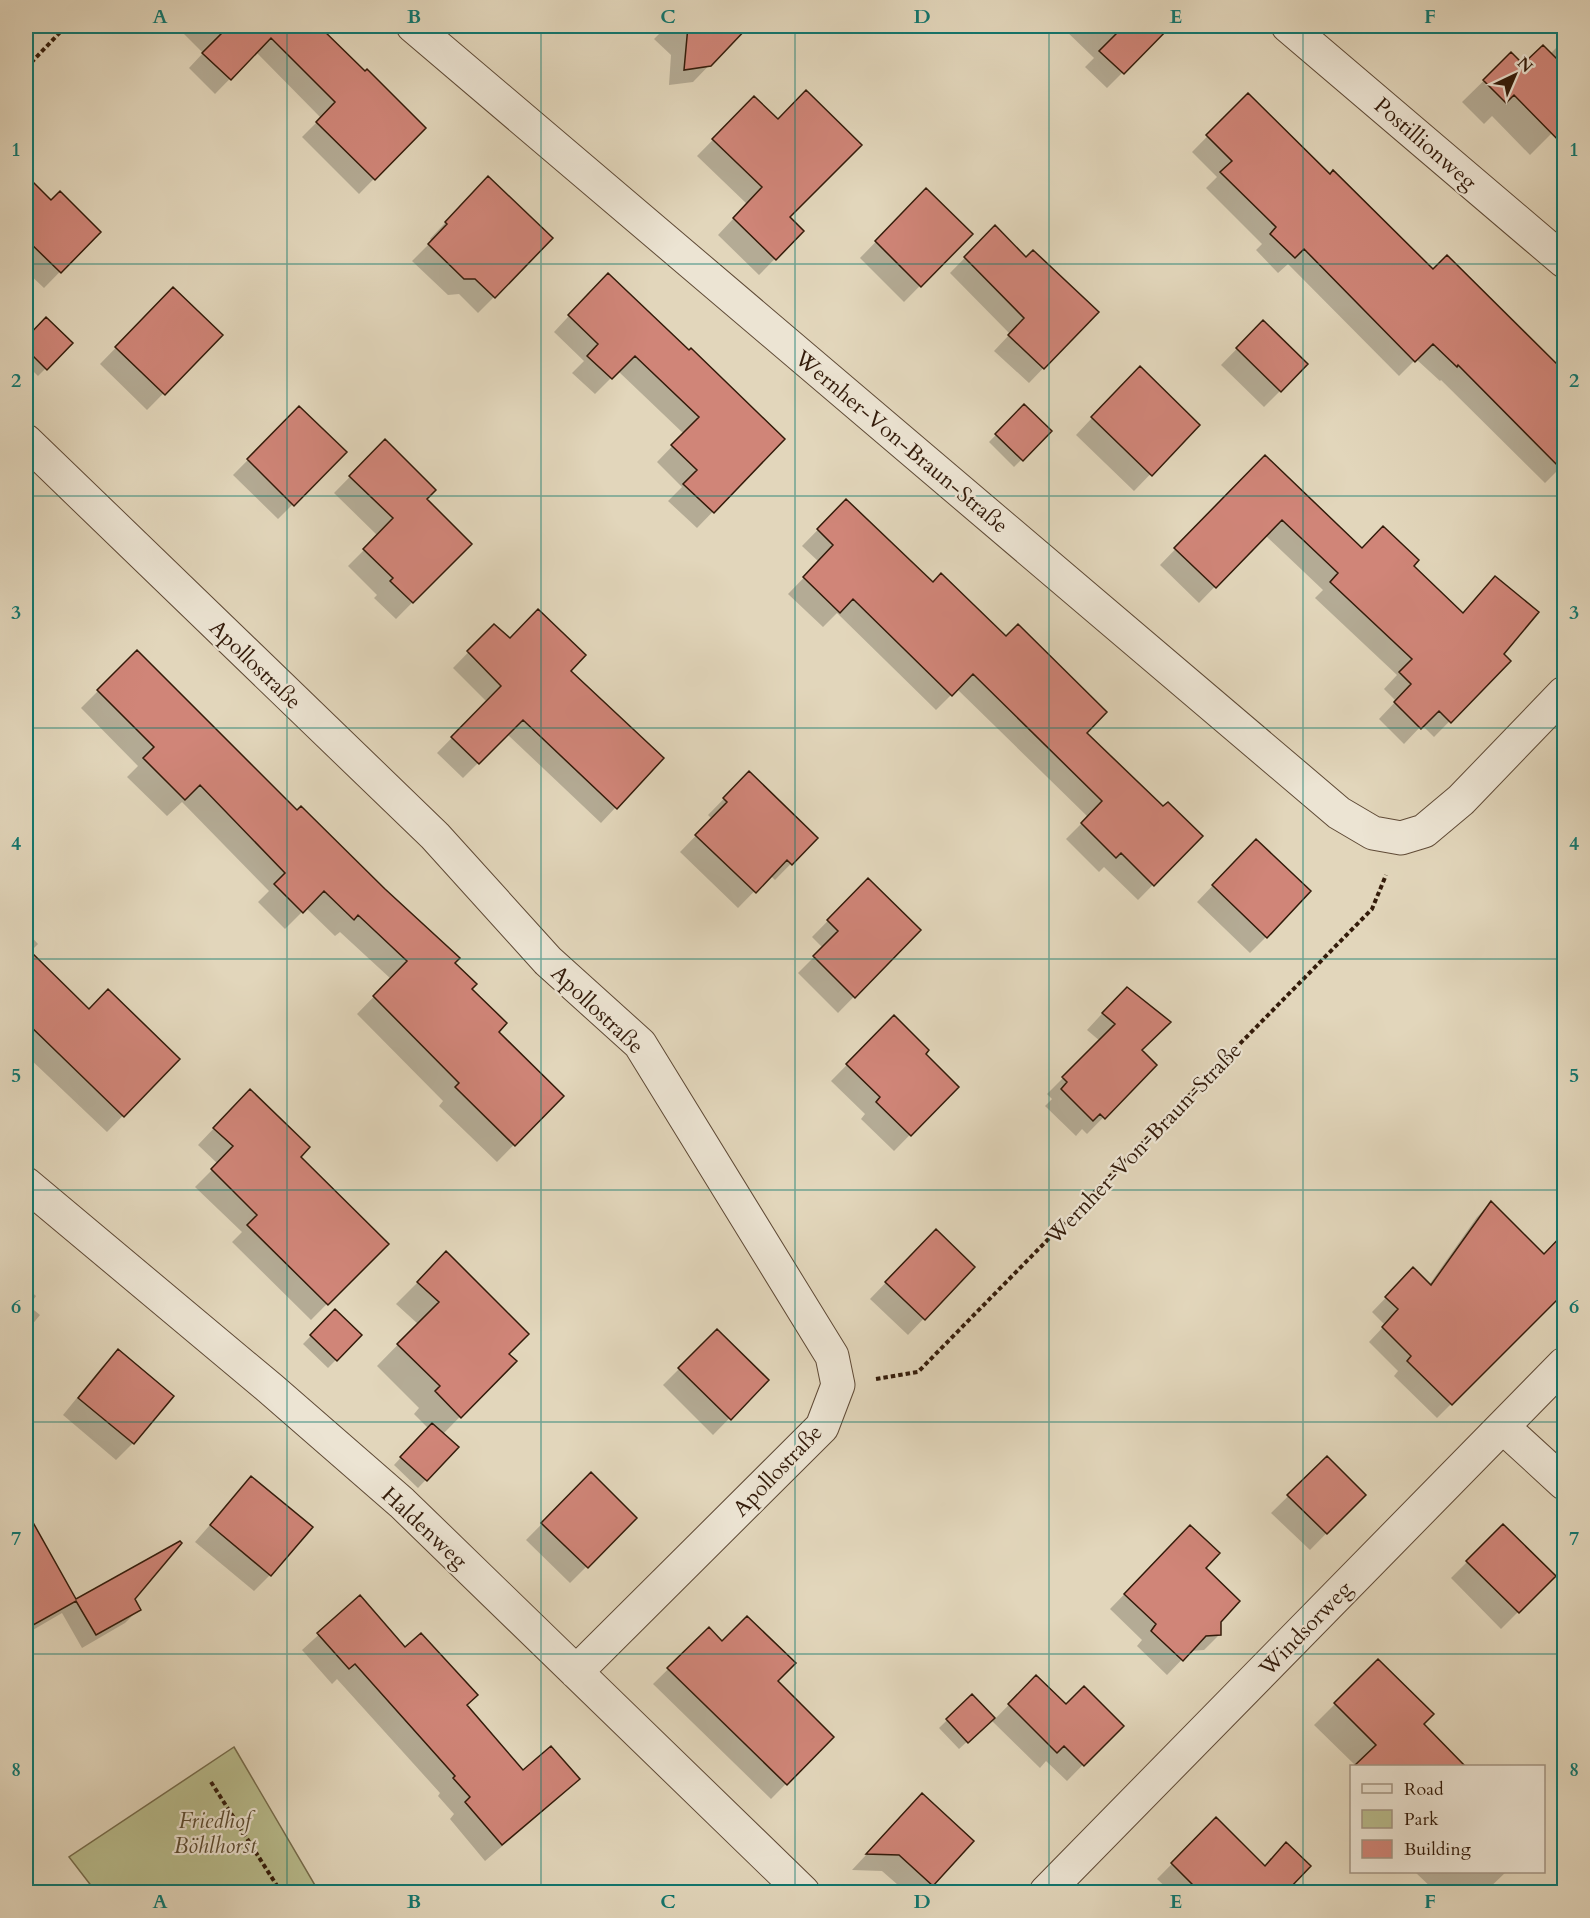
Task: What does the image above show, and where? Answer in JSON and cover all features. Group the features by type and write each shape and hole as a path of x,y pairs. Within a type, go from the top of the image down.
{"street":[{"name":"Wernher-Von-Braun-Straße","path":"413,26 1339,813 1373,832 1401,838"},
{"name":"Postillionweg","path":"1288,26 1564,261"},
{"name":"Apollostraße","path":"26,441 435,836 548,961 640,1044 832,1356 838,1385 822,1427 576,1672"},
{"path":"1401,838 1424,831 1461,800 1564,693"},
{"name":"Haldenweg","path":"26,1184 271,1389 402,1503 803,1893"},
{"name":"Windsorweg","path":"1046,1893 1564,1364"},
{"path":"1503,1427 1564,1483"}],"path":[{"path":"26,68 66,26"},
{"name":"Wernher-Von-Braun-Straße","path":"838,1385 918,1372 1372,909 1401,838"},
{"path":"211,1782 280,1893"}],"green space":[{"name":"Friedhof Böhlhorst","path":"234,1747 319,1892 96,1892 69,1857"}],"building":[{"path":"229,26 319,26 365,71 367,69 426,128 375,180 316,122 335,102 271,38 231,80 202,53"},
{"path":"688,26 749,26 711,66 684,70"},
{"path":"1124,26 1171,26 1124,74 1099,51"},
{"path":"1543,45 1564,66 1564,146 1514,95 1506,103 1483,80 1511,52 1523,64"},
{"path":"806,90 862,145 790,217 804,231 776,260 733,218 762,187 712,139 754,96 778,119"},
{"path":"1248,93 1330,174 1333,170 1433,269 1447,255 1564,371 1564,472 1458,365 1457,367 1433,344 1415,362 1304,249 1295,258 1270,234 1276,227 1220,172 1232,161 1206,135"},
{"path":"26,175 51,200 60,191 101,232 61,273 26,239"},
{"path":"488,176 553,238 495,298 475,279 464,279 428,244 447,224 445,222"},
{"path":"926,188 973,234 921,287 875,241"},
{"path":"995,225 1026,257 1033,250 1099,312 1044,369 1008,335 1024,318 964,257"},
{"path":"608,273 689,350 691,348 785,439 714,513 683,484 697,470 671,445 699,417 635,356 612,379 587,356 598,344 568,315"},
{"path":"173,287 223,335 165,395 115,347"},
{"path":"46,317 73,343 47,370 26,349 26,338"},
{"path":"1263,320 1308,364 1281,392 1236,348"},
{"path":"1140,366 1200,425 1152,476 1091,417"},
{"path":"1024,404 1052,431 1023,461 995,434"},
{"path":"299,406 347,452 294,506 247,459"},
{"path":"385,439 436,490 427,499 472,544 413,603 390,581 393,578 363,549 393,518 349,476"},
{"path":"1265,455 1362,548 1383,526 1419,560 1414,566 1463,613 1495,576 1539,612 1504,654 1511,661 1451,723 1439,711 1421,729 1394,702 1411,684 1399,672 1412,659 1330,582 1338,573 1282,520 1216,588 1174,548"},
{"path":"846,499 933,582 941,573 1006,636 1018,624 1107,712 1087,733 1163,806 1168,802 1203,836 1154,886 1121,853 1116,858 1081,823 1102,801 973,674 952,696 853,599 840,613 803,577 833,545 817,529"},
{"path":"538,609 586,655 571,671 664,758 617,809 523,720 479,764 451,737 501,686 467,651 494,624 510,638"},
{"path":"137,650 297,810 301,806 385,889 460,958 455,963 477,984 472,989 507,1023 499,1032 564,1096 515,1146 455,1087 459,1083 373,996 407,961 358,915 354,920 324,891 303,913 274,884 285,873 200,785 185,800 143,758 154,747 97,690"},
{"path":"749,771 818,838 792,865 787,860 756,893 695,835 727,802 723,798"},
{"path":"1256,839 1311,891 1267,938 1212,885"},
{"path":"868,878 921,930 855,998 813,956 838,931 827,920"},
{"path":"26,947 89,1009 108,989 180,1059 124,1117 26,1022"},
{"path":"1127,987 1171,1022 1142,1050 1157,1065 1105,1119 1100,1114 1093,1121 1061,1089 1067,1082 1062,1077 1115,1024 1102,1013"},
{"path":"894,1015 929,1050 926,1054 959,1087 911,1136 876,1102 880,1097 846,1064"},
{"path":"250,1089 310,1147 301,1157 389,1244 328,1305 247,1225 257,1215 211,1169 233,1146 213,1128"},
{"path":"1491,1201 1544,1254 1564,1233 1564,1293 1452,1405 1407,1361 1411,1356 1382,1327 1398,1309 1385,1297 1413,1267 1431,1285"},
{"path":"936,1229 975,1267 925,1320 885,1282"},
{"path":"446,1251 529,1334 509,1354 517,1361 461,1418 435,1391 440,1386 397,1344 439,1302 417,1282"},
{"path":"335,1309 362,1335 337,1361 310,1335"},
{"path":"717,1329 769,1380 731,1420 678,1368"},
{"path":"118,1349 174,1396 134,1444 78,1398"},
{"path":"432,1423 459,1447 427,1481 400,1457"},
{"path":"1327,1456 1366,1495 1327,1534 1287,1495"},
{"path":"591,1472 637,1518 588,1568 541,1523"},
{"path":"251,1476 313,1527 271,1576 210,1525"},
{"path":"26,1510 76,1599 180,1541 182,1543 135,1599 141,1610 96,1635 76,1601 26,1629"},
{"path":"1503,1524 1556,1576 1519,1613 1466,1561"},
{"path":"1190,1525 1220,1553 1206,1568 1240,1601 1221,1622 1221,1635 1206,1636 1183,1661 1151,1631 1156,1624 1124,1594"},
{"path":"360,1595 405,1647 421,1633 478,1695 467,1705 523,1770 551,1746 580,1779 502,1845 465,1802 470,1797 453,1778 455,1776 355,1664 349,1669 317,1633"},
{"path":"747,1616 796,1663 778,1681 834,1737 787,1785 667,1668 709,1627 722,1641"},
{"path":"1378,1659 1434,1714 1424,1724 1464,1765 1355,1765 1376,1745 1334,1703"},
{"path":"1036,1675 1066,1704 1084,1686 1124,1726 1084,1766 1064,1746 1057,1753 1008,1704"},
{"path":"972,1694 995,1718 968,1743 946,1719"},
{"path":"922,1793 974,1841 933,1886 899,1855 866,1854"},
{"path":"1216,1817 1265,1866 1286,1842 1311,1866 1289,1889 1292,1893 1201,1893 1171,1863"}]}
